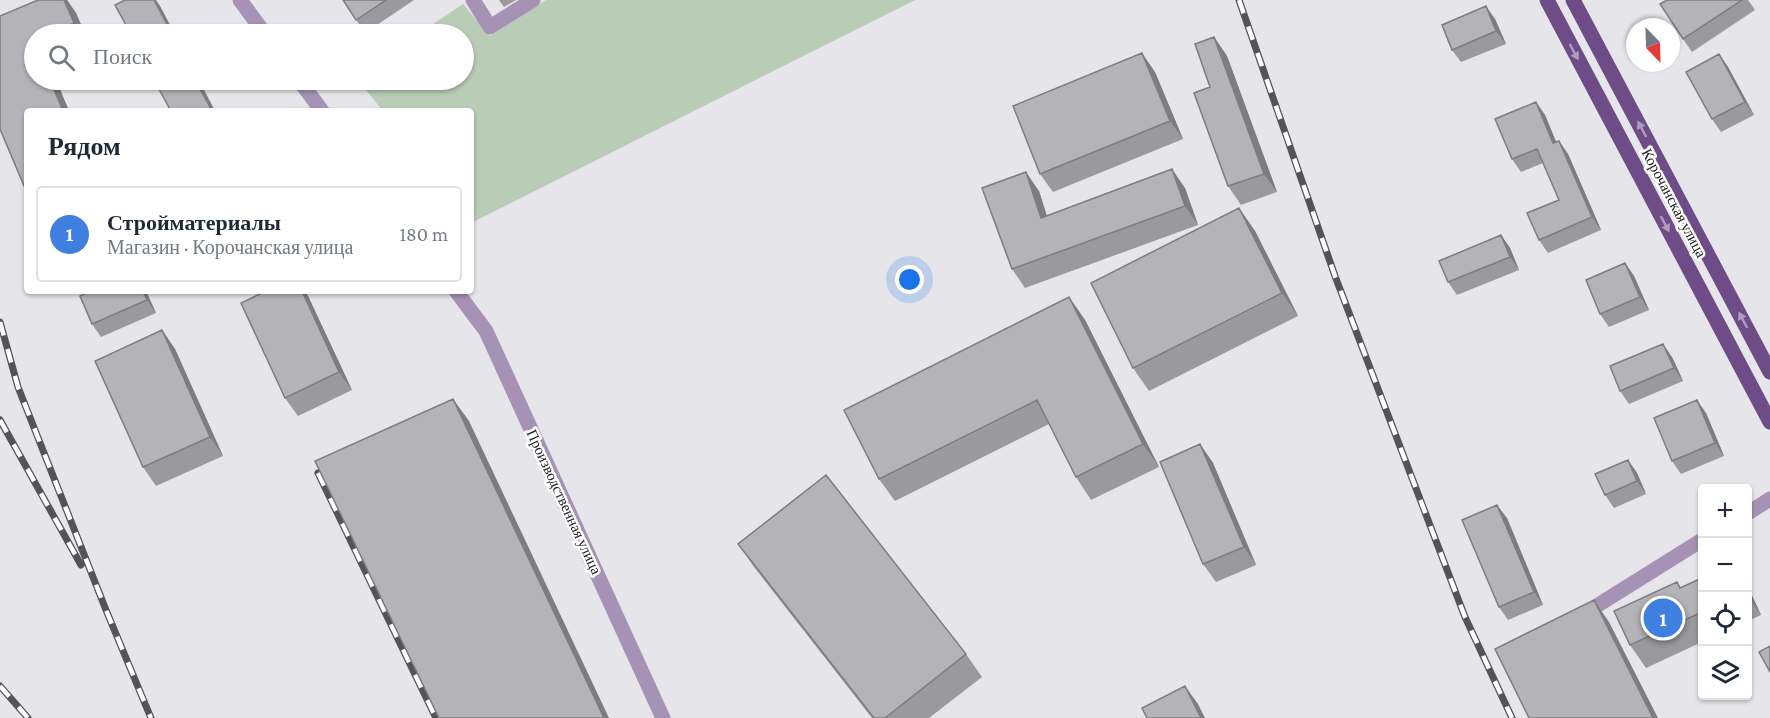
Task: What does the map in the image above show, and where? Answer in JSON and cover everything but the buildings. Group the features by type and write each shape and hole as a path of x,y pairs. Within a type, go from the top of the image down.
{"main road":[{"name":"Корочанская улица","path":"1547,0 1770,422"},
{"name":"Корочанская улица","path":"1573,0 1770,372"}],"street":[{"path":"240,0 258,24"},
{"path":"473,0 490,27 532,0"},
{"path":"306,90 320,108"},
{"name":"Производственная улица","path":"458,294 486,331 663,718"},
{"path":"1752,510 1770,499"},
{"path":"1598,605 1698,542"}],"green space":[{"path":"546,0 915,0 474,221 474,108 381,108 366,90 474,90 474,24 433,24 463,4 490,36"}],"railway":[{"path":"1239,0 1335,276 1465,617 1512,718"},
{"path":"0,322 18,387 151,718"},
{"path":"0,420 81,565"},
{"path":"318,473 436,718"},
{"path":"0,686 28,718"}],"place":[{"name":"Стройматериалы","path":"1663,618"}]}
